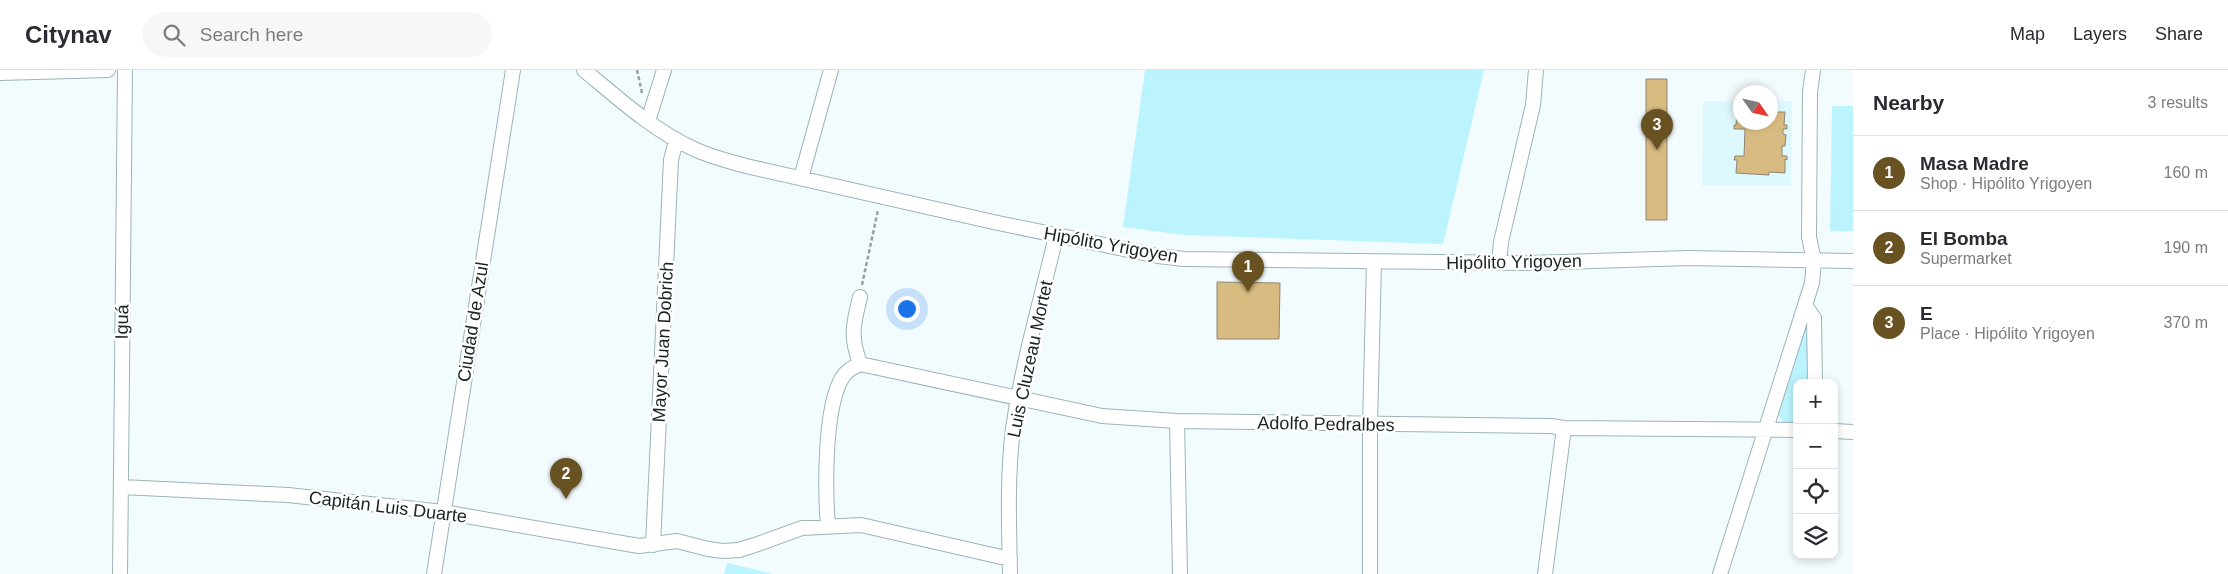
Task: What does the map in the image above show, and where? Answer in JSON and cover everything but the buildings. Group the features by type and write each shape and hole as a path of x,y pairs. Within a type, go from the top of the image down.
{"street":[{"path":"0,73 108,70"},
{"name":"Iguá","path":"120,574 125,70"},
{"name":"Ciudad de Azul","path":"434,574 513,70"},
{"name":"Hipólito Yrigoyen","path":"584,70 648,122 676,140 722,160 1128,251 1184,259 1374,262 1499,263 1688,258 1853,261"},
{"path":"648,122 664,70"},
{"path":"801,178 831,70"},
{"path":"1499,263 1501,242 1533,105 1536,70"},
{"path":"1720,574 1812,283 1814,261 1809,237 1810,92 1813,70"},
{"name":"Mayor Juan Dobrich","path":"653,545 670,160 676,140"},
{"name":"Luis Cluzeau Mortet","path":"1010,574 1010,474 1013,430 1018,398 1056,236"},
{"path":"1370,574 1370,425 1374,262"},
{"path":"828,525 826,477 834,403 843,376 850,369 860,364 853,343 853,328 860,297"},
{"path":"1805,306 1814,318 1815,379"},
{"name":"Adolfo Pedralbes","path":"860,364 1102,416 1177,421 1370,425 1793,430"},
{"path":"1177,421 1180,574"},
{"path":"1545,574 1564,428"},
{"path":"1838,431 1853,432"},
{"name":"Capitán Luis Duarte","path":"121,487 288,495 443,512 639,546 678,541 708,549 739,550 802,528 828,525 861,525 1010,559"}],"path":[{"path":"860,297 880,196"}],"shaded area":[{"path":"1145,70 1484,70 1443,244 1184,235 1123,227"},
{"path":"1703,101 1733,101 1733,130 1778,130 1778,101 1792,101 1791,186 1702,186"},
{"path":"1832,106 1853,106 1853,231 1830,231"},
{"path":"1806,325 1811,326 1810,379 1793,379 1793,424 1782,421 1778,412"},
{"path":"727,563 773,574 724,574"}],"place":[{"name":"E","path":"1657,150"},
{"name":"Masa Madre","path":"1248,292"},
{"name":"El Bomba","path":"566,499"}]}
